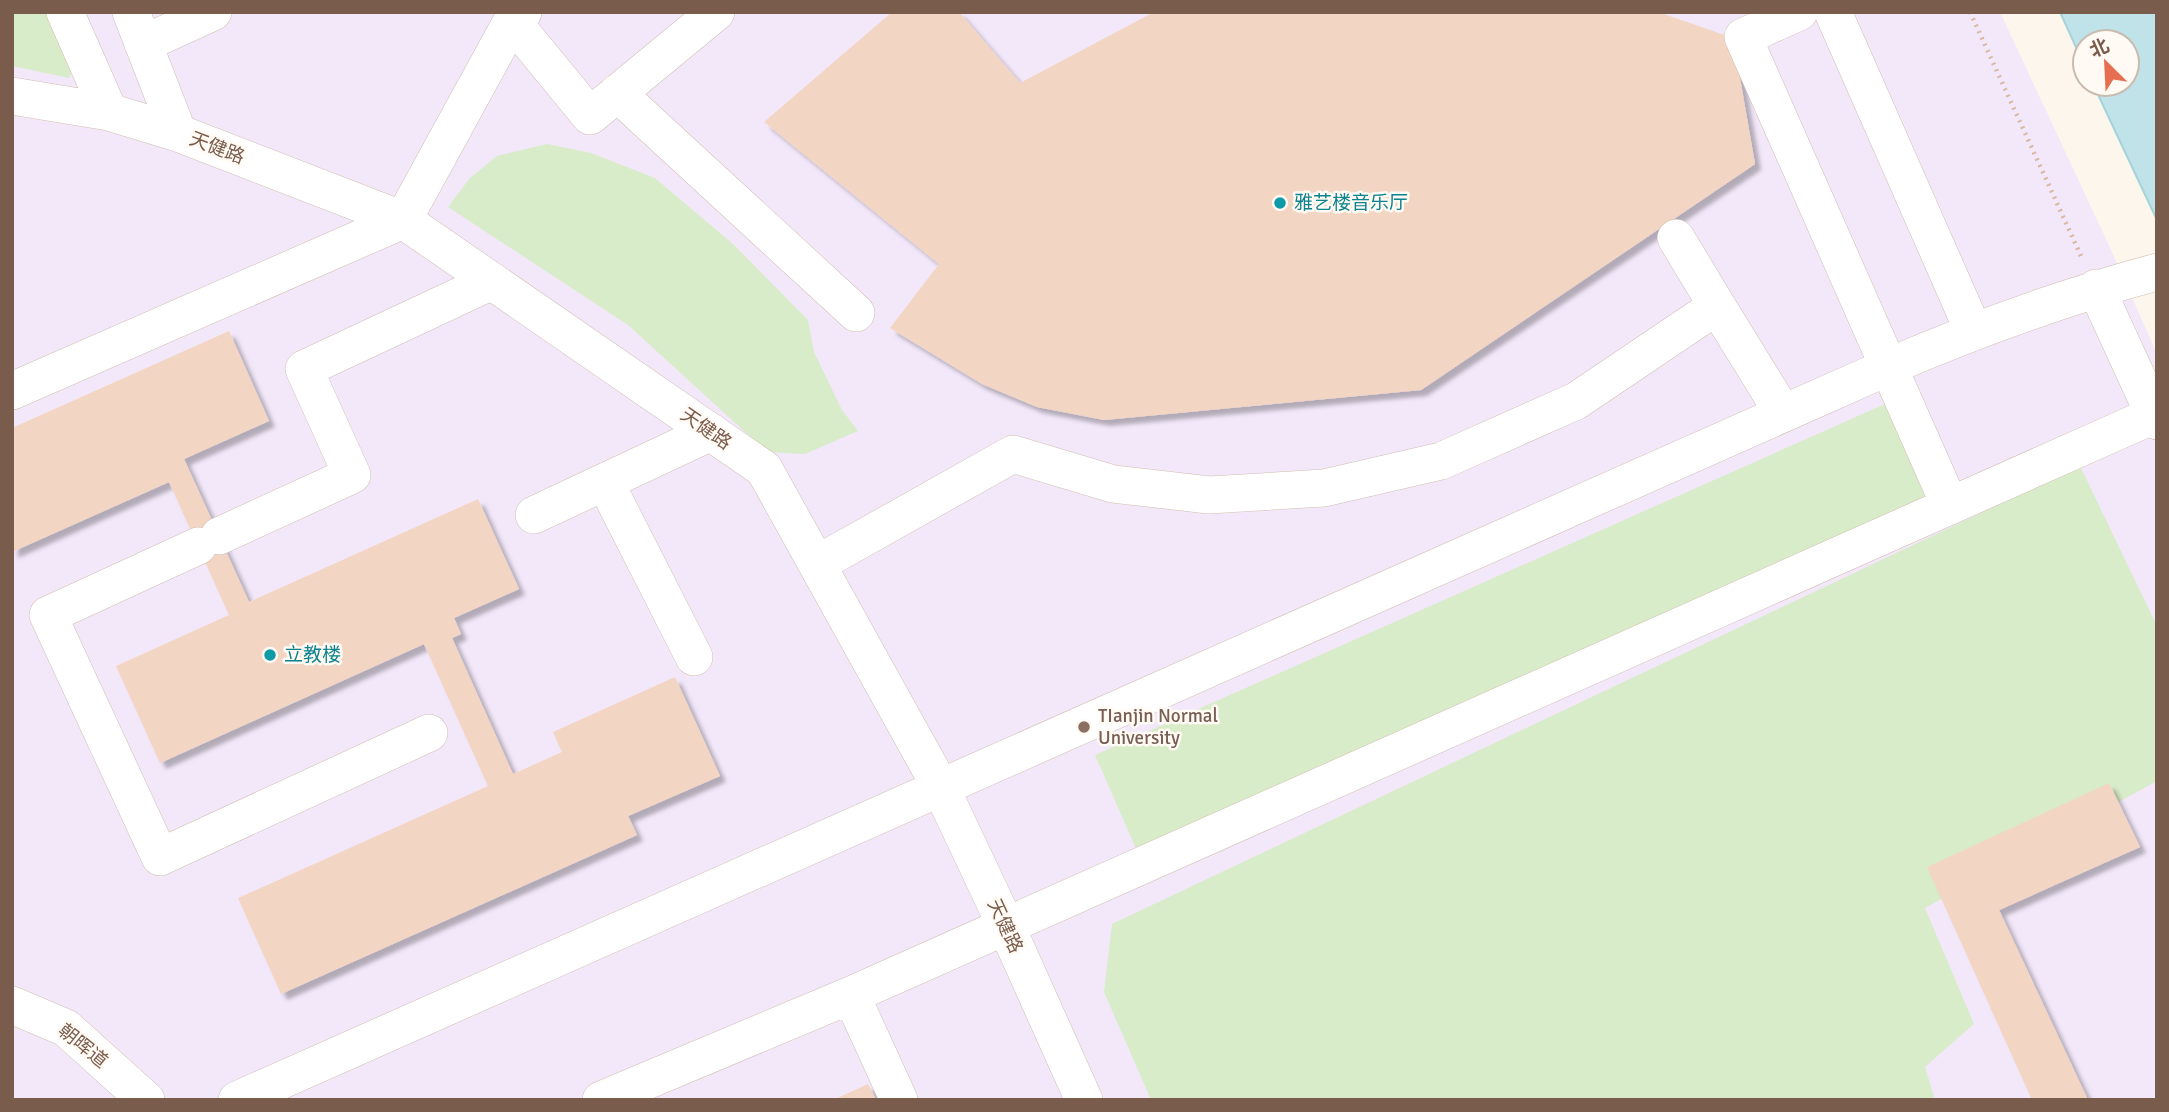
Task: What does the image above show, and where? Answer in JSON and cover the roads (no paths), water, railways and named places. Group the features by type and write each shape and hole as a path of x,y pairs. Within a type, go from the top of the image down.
{"street":[{"path":"65,12 109,112"},
{"path":"178,133 137,28 213,12"},
{"path":"12,391 403,220 517,17 590,116 716,12"},
{"path":"1799,12 1743,25 1950,506"},
{"path":"1833,12 1973,330"},
{"path":"617,93 856,313"},
{"name":"天健路","path":"12,96 109,112 178,133 403,220 764,469 940,786 1084,1100"},
{"path":"1676,238 1783,413"},
{"path":"237,1100 1973,330 2096,288 2157,272"},
{"path":"429,733 160,857 48,615 352,475 304,369 492,281"},
{"path":"601,1100 851,995 1950,506 2155,418 2096,288"},
{"path":"817,564 1013,454 1113,484 1209,495 1325,488 1441,461 1576,401 1717,306"},
{"path":"534,515 711,432"},
{"path":"605,482 694,657"},
{"path":"851,995 898,1100"},
{"name":"朝晖道","path":"12,1005 66,1028 146,1100"}],"water":[{"path":"2060,12 2157,12 2157,220 2100,98 2141,98 2141,28 2071,28 2071,36"}],"place":[{"name":"雅艺楼音乐厅","path":"1280,203"},
{"name":"立教楼","path":"270,655"},
{"name":"TIanjin Normal University","path":"1084,727"}]}
